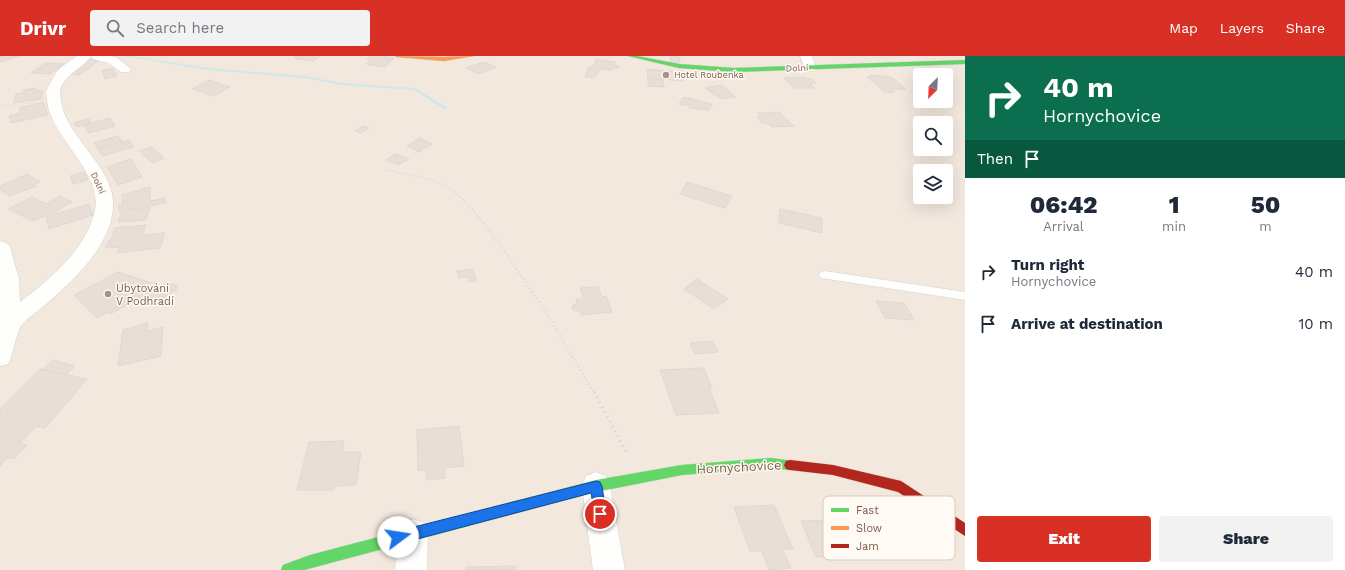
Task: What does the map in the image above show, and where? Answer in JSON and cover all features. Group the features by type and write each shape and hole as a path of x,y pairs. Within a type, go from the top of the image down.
{"street":[{"name":"Dolní","path":"10,323 62,279 90,244 102,218 104,196 102,187 97,177 61,126 53,101 52,89 58,75 72,63 85,56"},
{"path":"96,56 112,60 125,69"},
{"path":"397,56 428,60 472,56"},
{"name":"Dolní","path":"630,56 665,64 734,70 808,62 965,62"},
{"path":"0,247 9,279 10,323 0,357"},
{"name":"Hornychovice","path":"288,570 310,561 596,486 682,470 771,463 833,470 901,487 914,496"},
{"path":"596,486 609,570"},
{"name":"Hornychovice","path":"955,523 965,530"},
{"path":"411,570 413,534"}],"lane":[{"path":"824,275 965,296"}],"path":[{"path":"0,105 21,104"},
{"path":"385,170 445,186 457,195 498,243 532,288 604,408 640,478"}],"shaded area":[{"path":"0,56 965,56 965,570 0,570"}],"building":[{"path":"0,56 19,56 0,62"},
{"path":"295,56 320,56 313,61 293,58"},
{"path":"370,56 394,58 385,67 366,64 372,59 367,59"},
{"path":"671,56 680,57 679,63 670,62"},
{"path":"596,59 615,62 614,65 619,66 618,68 613,68 612,70 601,69 594,78 585,77 589,67 593,67"},
{"path":"84,60 99,60 80,75 65,74"},
{"path":"484,62 496,67 479,74 466,68"},
{"path":"46,63 64,64 50,74 31,73"},
{"path":"113,68 117,76 105,79 102,71"},
{"path":"647,69 682,72 683,81 648,78"},
{"path":"870,75 891,77 906,89 892,89 895,92 885,92 867,77 872,77"},
{"path":"805,77 807,79 812,79 816,83 810,83 815,88 794,88 784,78"},
{"path":"648,78 663,80 664,87 648,86"},
{"path":"209,80 230,87 214,96 192,89"},
{"path":"721,85 736,97 721,99 705,88"},
{"path":"36,88 35,91 43,90 41,99 13,103 16,94 23,93 23,90"},
{"path":"684,97 712,104 709,110 689,108 690,106 679,104"},
{"path":"43,102 48,115 11,123 9,116 21,113 19,108"},
{"path":"779,112 794,126 771,127 767,123 762,123 757,117 762,117 758,113"},
{"path":"110,118 115,126 88,133 84,125"},
{"path":"89,119 91,123 77,127 74,123"},
{"path":"363,126 369,128 361,133 355,131"},
{"path":"118,136 123,142 98,149 94,143"},
{"path":"420,138 432,144 419,152 407,146"},
{"path":"129,140 133,147 102,156 98,149"},
{"path":"151,147 164,158 152,163 139,151"},
{"path":"396,154 409,159 398,165 386,160"},
{"path":"131,159 142,177 118,185 107,167"},
{"path":"84,172 88,180 73,184 70,176"},
{"path":"27,174 40,182 35,184 37,186 9,196 0,189 0,186"},
{"path":"687,182 732,196 725,208 680,194"},
{"path":"150,187 150,201 165,198 166,202 150,207 119,211 119,205 122,205 122,195"},
{"path":"60,196 72,202 59,209 60,210 33,221 8,209 32,197 46,204"},
{"path":"89,204 93,215 49,229 46,217"},
{"path":"150,207 146,220 118,222 122,210"},
{"path":"780,209 822,218 822,233 779,223"},
{"path":"146,225 142,235 165,233 160,248 117,253 120,247 107,248 105,246 111,239 115,228"},
{"path":"473,269 476,281 469,282 468,277 459,278 457,271"},
{"path":"118,272 162,286 166,283 178,286 176,290 156,302 151,298 142,303 138,299 110,314 108,312 97,318 74,295"},
{"path":"697,279 728,299 714,309 684,289"},
{"path":"598,287 602,297 606,296 612,312 582,315 580,311 573,310 572,306 577,303 576,299 584,299 580,288"},
{"path":"876,301 904,303 914,320 885,318"},
{"path":"148,323 147,331 163,327 161,356 118,366 123,330"},
{"path":"713,341 718,352 695,354 690,343"},
{"path":"53,360 75,366 66,375 43,369"},
{"path":"704,368 712,388 709,388 719,413 676,415 660,370"},
{"path":"40,369 87,379 45,428 36,426 20,443 27,445 14,459 8,457 0,466 0,409"},
{"path":"459,426 464,466 444,468 445,478 426,480 426,470 418,471 417,430"},
{"path":"344,441 342,452 361,452 356,485 335,486 334,490 297,490 309,442"},
{"path":"774,505 793,549 782,549 791,568 769,570 762,551 750,551 734,507"},
{"path":"823,520 823,557 816,557 801,521"},
{"path":"516,566 516,570 466,570 466,567"}],"waterway":[{"path":"126,56 208,69 305,77 342,84 415,89 446,108"}],"traffic: fast":[{"path":"630,56 679,66 734,70 965,62"},
{"path":"288,570 310,561 596,486 682,470 771,463 790,465"}],"traffic: slow":[{"path":"397,56 444,59 472,56"}],"traffic: jam":[{"path":"790,465 833,470 901,487 914,496"},
{"path":"955,523 965,530"}],"place":[{"name":"Hotel Roubenka","path":"666,75"},
{"name":"Ubytování V Podhradí","path":"108,294"}],"route":[{"path":"398,537 596,486 600,514"}]}
